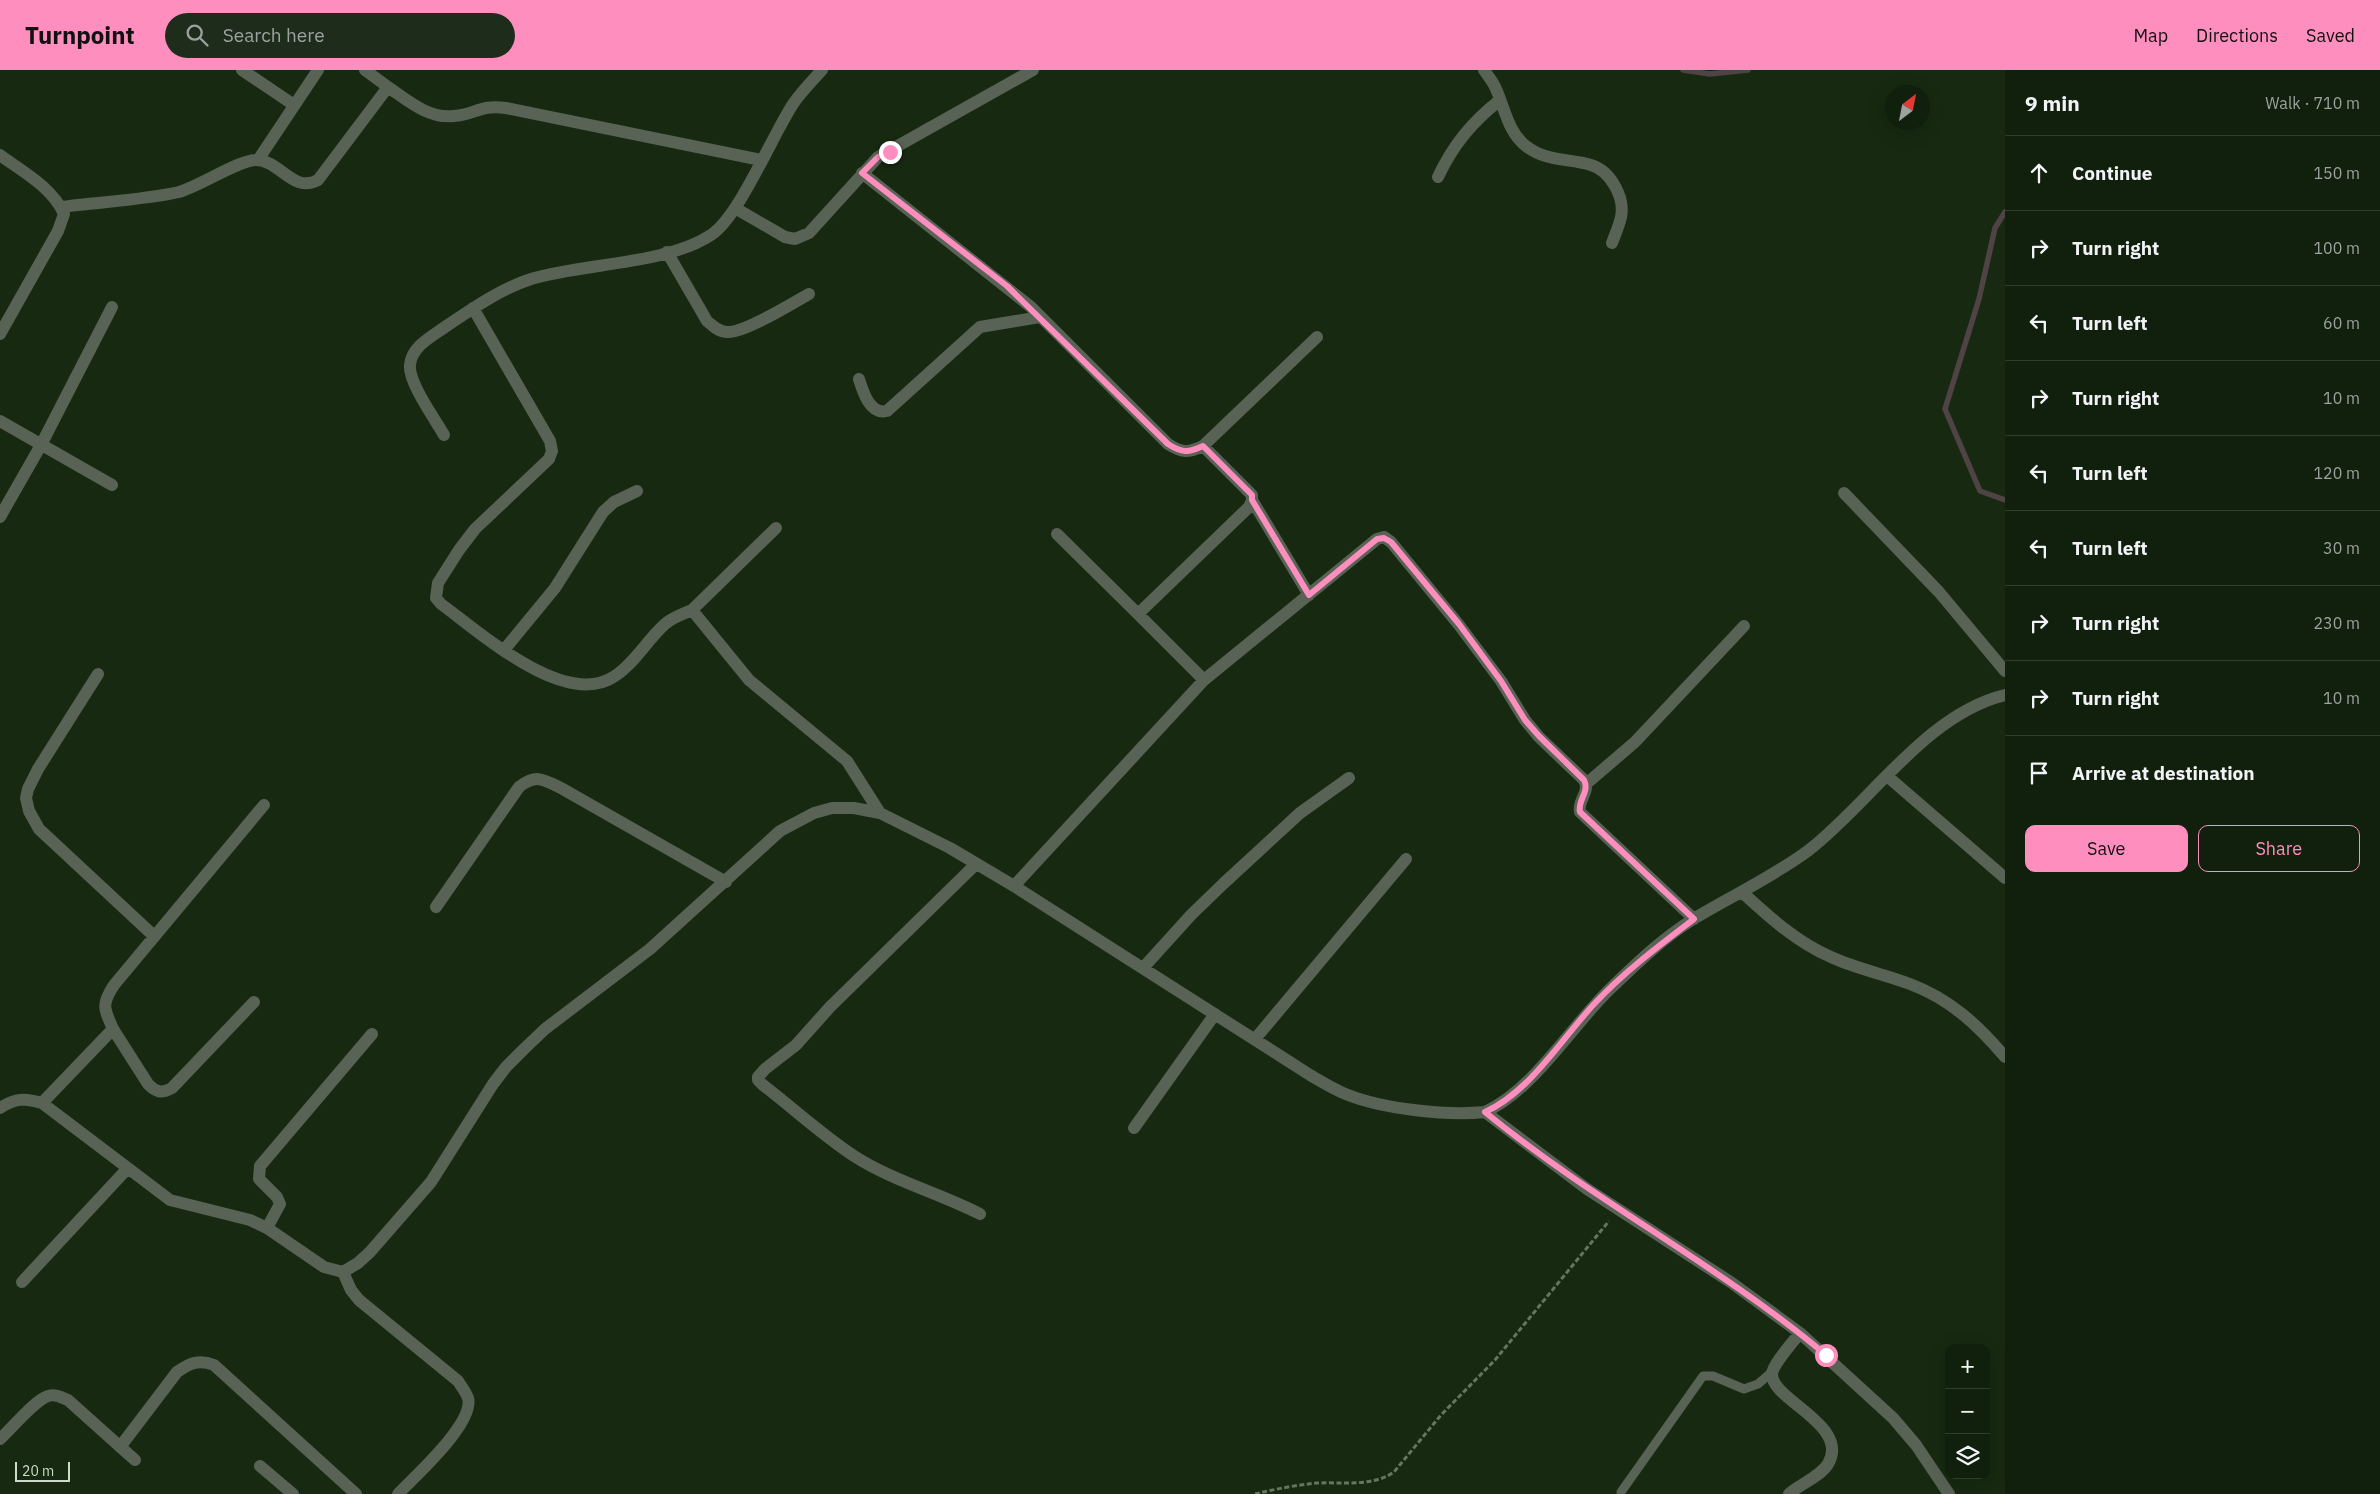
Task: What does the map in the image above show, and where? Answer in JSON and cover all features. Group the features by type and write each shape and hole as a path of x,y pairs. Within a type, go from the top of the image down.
{"street":[{"path":"242,70 294,105"},
{"path":"258,160 318,70"},
{"path":"365,70 422,110 437,115 454,116 490,106 506,108 761,160"},
{"path":"444,435 411,376 410,364 414,353 427,339 473,308 531,279 667,252 710,236 721,228 735,208 793,103 822,70"},
{"path":"735,208 785,236 795,238 809,233 878,157 1033,70"},
{"path":"1484,70 1496,87 1511,127 1525,145 1546,157 1596,167 1610,180 1619,194 1621,203 1621,217 1612,243"},
{"path":"61,206 178,192 197,186 248,162 258,160 272,166 299,183 310,184 318,180 388,87"},
{"path":"1438,177 1458,140 1483,113 1500,100"},
{"path":"0,155 47,190 61,206 64,214 58,231 0,334"},
{"path":"862,173 1007,286 1168,444 1179,451 1189,452 1203,446 1317,337"},
{"path":"667,252 707,321 716,329 728,332 740,330 809,294"},
{"path":"1,512 41,446 112,307"},
{"path":"473,308 550,441 552,451 549,459 537,472 475,530 438,583 436,598 441,604 504,650 524,664 545,674 581,684 597,684 614,677 665,624 692,610 776,528"},
{"path":"859,379 870,404 878,411 887,411 980,327 1040,317"},
{"path":"0,420 41,446 112,486"},
{"path":"1203,446 1252,495 1252,500 1309,595"},
{"path":"504,650 555,588 603,512 614,502 638,491"},
{"path":"1844,493 1939,592 2005,671"},
{"path":"1138,614 1252,500"},
{"path":"1057,534 1204,680"},
{"path":"1014,886 1204,680 1377,539 1387,539 1459,624 1501,681 1525,720 1539,736 1579,773 1586,784 1585,794 1580,804 1580,812 1694,919"},
{"path":"692,610 750,680 847,761 880,813"},
{"path":"1586,784 1635,742 1744,626"},
{"path":"98,674 38,769 26,798 29,811 38,829 154,936"},
{"path":"0,1108 15,1099 27,1098 42,1103 170,1200 237,1216 267,1228 324,1267 343,1272 358,1263 370,1252 431,1182 506,1067 545,1029 650,949 780,832 814,813 832,808 847,808 880,813 916,830 976,864 1014,886 1310,1075 1345,1094 1362,1100 1401,1108 1485,1112 1498,1106 1516,1092 1549,1058 1597,1001 1644,957 1694,919 1766,880 1810,849 1929,736 1955,716 1979,704 2005,695"},
{"path":"1887,776 2005,878"},
{"path":"1143,968 1191,915 1300,812 1349,778"},
{"path":"436,907 519,788 528,780 542,779 561,788 726,882"},
{"path":"254,1002 172,1088 164,1093 155,1091 148,1084 113,1029 104,1009 105,999 114,985 264,805"},
{"path":"1256,1039 1406,859"},
{"path":"976,864 830,1007 796,1045 765,1068 758,1077 758,1080 855,1157 904,1181 980,1214"},
{"path":"1742,893 1779,925 1830,957 1910,984 1946,1001 1980,1028 2005,1057"},
{"path":"1134,1128 1215,1014"},
{"path":"42,1103 113,1029"},
{"path":"267,1228 280,1204 277,1197 259,1179 260,1166 372,1034"},
{"path":"1485,1112 1546,1159 1618,1209 1732,1282 1800,1333 1893,1418 1916,1445 1949,1494"},
{"path":"22,1282 127,1169"},
{"path":"343,1272 358,1300 458,1381 468,1398 468,1411 460,1426 398,1494"},
{"path":"1789,1494 1824,1470 1829,1463 1833,1447 1832,1440 1825,1432 1781,1390 1772,1378 1772,1372 1800,1333"},
{"path":"120,1447 177,1372 190,1363 203,1361 214,1365 356,1494"},
{"path":"0,1439 47,1396 57,1395 68,1400 135,1460"},
{"path":"260,1466 292,1494"}],"lane":[{"path":"1621,1492 1703,1376 1712,1376 1744,1389 1758,1384 1772,1372"}],"path":[{"path":"1255,1494 1316,1483 1371,1482 1385,1479 1394,1472 1441,1415 1495,1360 1618,1209"}],"waterway":[{"path":"1683,70 1710,74 1748,70"},
{"path":"2005,212 1995,228 1979,299 1945,409 1980,491 2005,500"}],"route":[{"path":"890,152 878,157 862,173 1007,286 1031,307 1168,444 1179,451 1189,452 1203,446 1252,495 1252,500 1309,595 1377,539 1384,538 1391,542 1459,624 1501,681 1525,720 1584,780 1586,790 1580,804 1580,812 1694,919 1644,957 1597,1001 1549,1058 1516,1092 1498,1106 1485,1112 1587,1189 1732,1282 1768,1308 1826,1355"}]}
